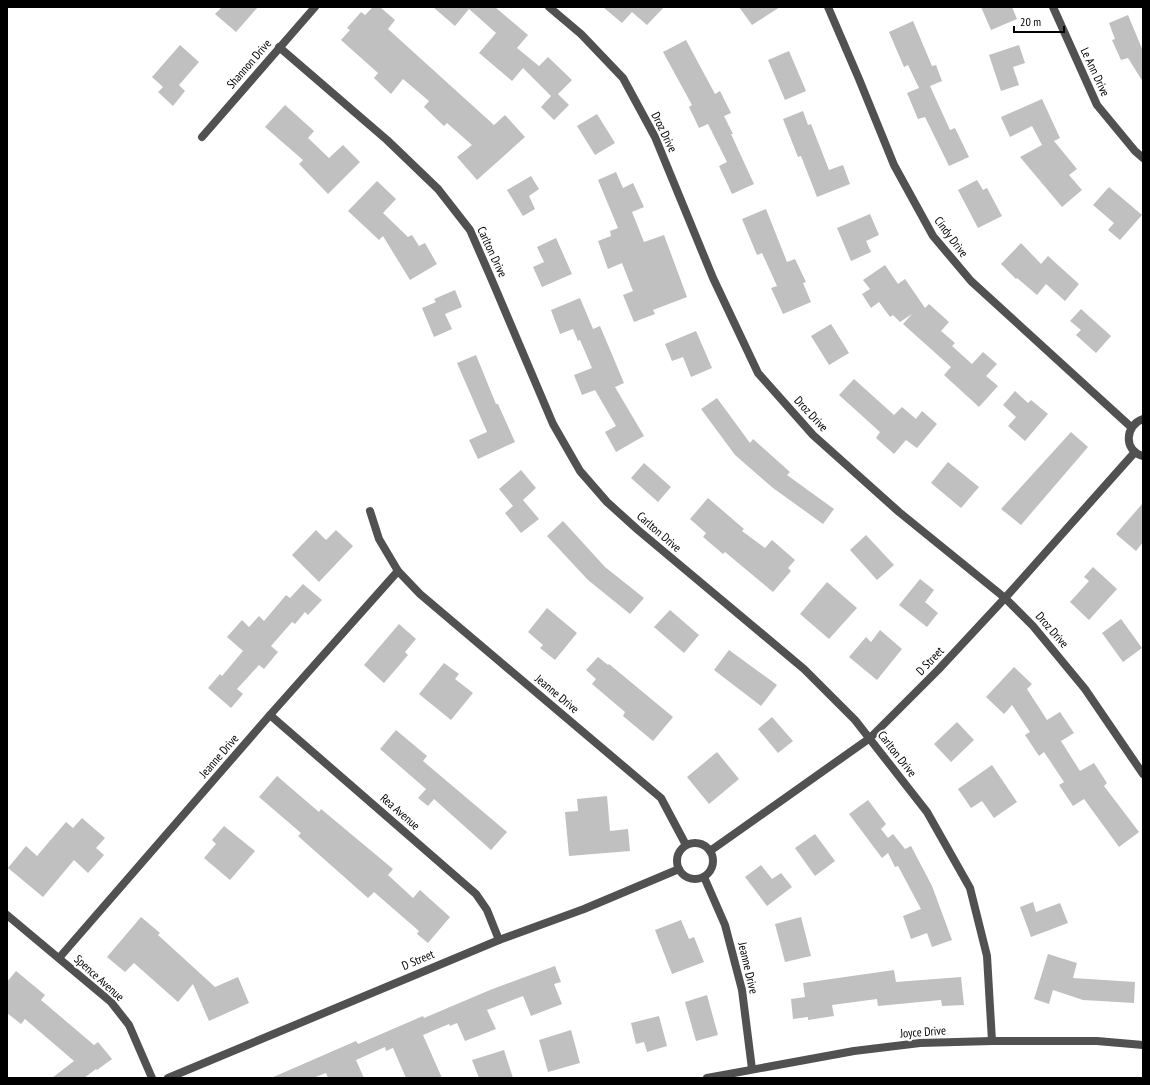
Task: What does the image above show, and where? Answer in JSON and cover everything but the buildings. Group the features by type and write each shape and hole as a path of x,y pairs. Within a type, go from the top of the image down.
{"street":[{"name":"Shannon Drive","path":"202,137 315,7"},
{"name":"Droz Drive","path":"549,7 581,34 623,78 656,137 713,278 758,373 813,435 899,512 1005,598 1033,626 1085,689 1143,774"},
{"name":"Cindy Drive","path":"828,7 894,165 933,236 971,281 1131,427"},
{"name":"Le Ann Drive","path":"1053,7 1097,105 1135,151 1143,158"},
{"name":"Carlton Drive","path":"279,47 387,140 438,189 470,230 553,424 580,471 607,502 638,530 804,669 855,720 928,812 970,888 987,956 992,1040"},
{"path":"1143,419 1136,422 1131,427 1128,437 1131,448 1143,456"},
{"name":"D Street","path":"710,851 870,738 938,670 1005,598 1135,452"},
{"name":"Jeanne Drive","path":"370,511 380,539 398,571 420,594 661,798 686,845"},
{"name":"Jeanne Drive","path":"59,958 270,715 398,571"},
{"name":"Rea Avenue","path":"270,715 476,894 486,910 499,940"},
{"path":"695,842 701,843 710,851 713,857 712,869 704,877 692,879 686,877 678,868 677,857 679,851 686,845 695,842"},
{"name":"D Street","path":"168,1078 499,940 584,909 678,868"},
{"name":"Jeanne Drive","path":"704,877 725,925 742,990 752,1069"},
{"name":"Spence Avenue","path":"7,915 111,1002 129,1025 152,1078"},
{"name":"Joyce Drive","path":"707,1078 854,1051 920,1043 992,1040 1097,1041 1143,1045"}]}
